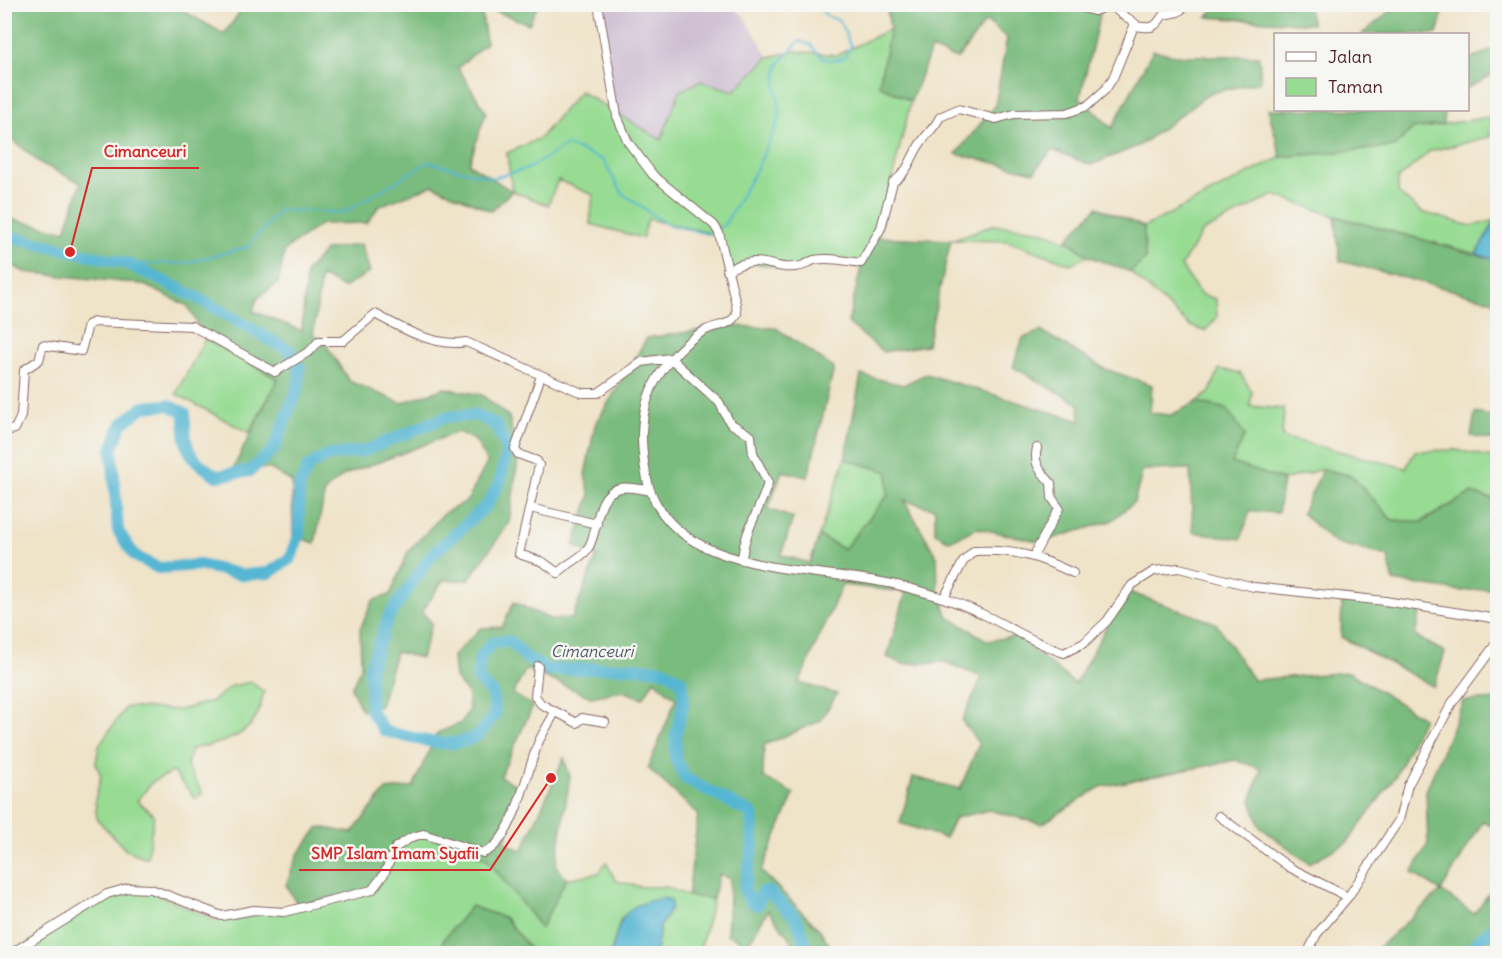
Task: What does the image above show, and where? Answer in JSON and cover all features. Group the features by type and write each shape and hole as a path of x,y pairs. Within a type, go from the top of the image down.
{"street":[{"path":"598,4 617,116 628,142 653,175 714,225 719,233 736,304 736,314 733,320 728,324 705,330 670,358 648,396 640,436 647,490 667,521 698,547 774,567 897,585 944,598 977,611 1045,647 1064,653 1084,643 1107,621 1132,585 1154,570 1179,568 1254,587 1385,601 1497,619"},
{"path":"1070,4 1094,11 1106,7 1115,8 1118,14 1133,19 1137,26"},
{"path":"727,272 741,263 751,261 801,266 828,258 861,263 881,228 893,182 903,176 923,139 934,130 939,117 958,109 996,119 1014,114 1067,112 1087,106 1105,90 1113,78 1126,49 1132,28 1156,27 1163,15 1178,12 1189,4"},
{"path":"4,431 15,429 21,416 24,370 39,360 43,345 81,351 89,322 192,326 275,372 319,341 343,341 375,314 400,328 452,345 466,342 582,393 598,393 642,362 670,358"},
{"path":"670,358 719,402 730,423 751,436 753,453 768,483 763,502 744,536 741,558"},
{"path":"541,376 515,449 518,453 537,461 539,465 519,554 543,562 558,573 568,562 585,553 597,524 601,505 608,494 620,488 647,490"},
{"path":"1034,555 1059,508 1052,498 1051,483 1036,466 1034,460 1037,448"},
{"path":"530,508 597,524"},
{"path":"944,598 963,562 974,551 1034,555 1073,573"},
{"path":"1307,954 1317,934 1348,897 1399,820 1408,785 1452,703 1497,641"},
{"path":"538,666 535,696 541,704 577,723 582,718 605,722"},
{"path":"10,954 107,894 128,888 151,889 222,916 254,910 284,912 372,890 384,874 396,847 412,837 423,834 471,847 483,853 488,852 504,836 539,741 555,712"},
{"path":"1219,816 1289,867 1348,897"}],"shaded area":[{"path":"601,5 728,5 743,15 769,57 734,91 701,81 661,141 613,111"}],"green space":[{"path":"886,4 1102,5 1080,98 1112,128 1153,50 1179,56 1259,56 1261,82 1210,93 1140,145 1091,165 1052,150 1034,172 956,154 995,106 1007,38 986,21 957,59 931,49 911,101 879,85 890,29"},
{"path":"4,5 173,5 224,34 245,5 538,5 529,24 481,6 486,43 458,68 486,112 469,164 512,191 491,211 433,185 379,206 367,223 321,224 285,250 278,283 257,299 253,311 302,331 306,272 325,250 361,244 370,272 343,288 321,276 313,335 323,340 349,381 401,403 445,388 482,395 509,417 518,460 509,523 468,580 443,580 422,612 432,623 421,658 396,652 380,706 362,711 351,688 361,667 360,629 373,600 390,595 408,552 444,513 467,501 487,463 476,441 458,432 344,475 325,491 315,543 293,536 292,482 271,469 234,467 278,379 205,339 188,306 142,284 24,272 5,261 5,229 12,219 65,231 81,183 40,163 5,133"},
{"path":"1217,5 1307,5 1312,24 1207,17"},
{"path":"1398,5 1445,5 1437,33 1363,33"},
{"path":"890,29 879,85 911,101 878,237 861,268 827,257 796,269 747,263 728,273 718,235 648,219 642,238 590,224 593,195 558,180 548,205 512,191 507,153 540,138 580,91 661,140 680,91 701,81 734,91 769,57 796,51 837,55"},
{"path":"1493,50 1497,72 1469,87 1469,59"},
{"path":"1268,109 1274,109 1274,111 1444,111 1443,125 1412,129 1394,147 1281,157"},
{"path":"1491,117 1490,137 1430,151 1398,179 1398,193 1422,212 1471,226 1496,220 1476,254 1335,216 1274,195 1202,232 1181,266 1200,294 1216,299 1217,318 1205,331 1190,326 1130,272 1145,260 1144,227 1281,157 1394,147 1412,129"},
{"path":"1097,207 1144,227 1145,260 1130,272 1088,256 1067,239"},
{"path":"1335,216 1497,260 1497,302 1340,261"},
{"path":"993,225 1044,232 1077,247 1088,256 1070,264 1008,241 951,240"},
{"path":"878,237 951,240 927,345 883,352 848,323 861,268"},
{"path":"729,326 776,328 834,368 808,477 782,471 768,509 793,518 781,555 810,563 819,536 844,549 888,495 888,472 845,459 861,375 903,385 926,374 1080,421 1079,404 1013,367 1023,338 1041,331 1105,369 1152,385 1150,413 1171,415 1197,402 1227,409 1245,435 1232,463 1283,480 1278,513 1250,511 1241,539 1193,532 1190,469 1143,470 1134,502 1111,521 1042,542 977,528 950,541 935,533 935,509 904,500 937,557 938,590 948,617 988,641 1016,636 1075,684 1126,591 1216,623 1253,680 1349,672 1423,718 1395,777 1348,842 1309,863 1260,827 1251,801 1261,769 1236,760 1100,787 1042,824 989,810 955,818 945,838 900,823 913,777 960,789 979,744 962,721 982,677 945,662 903,664 887,657 906,592 842,585 799,683 837,694 820,721 764,745 763,777 794,794 761,871 820,930 834,953 801,953 768,910 748,944 727,934 730,879 719,874 713,899 688,896 698,814 648,768 676,699 654,680 643,698 622,691 591,697 526,669 513,694 533,706 500,777 521,787 505,842 522,851 564,758 570,776 556,866 566,879 541,928 487,859 423,832 396,845 375,890 297,904 286,885 298,854 319,827 352,833 386,790 413,787 437,733 461,723 469,710 467,692 455,678 453,656 481,628 502,627 514,602 549,619 572,619 597,556 574,546 590,495 585,475 595,425 647,338"},
{"path":"205,339 278,379 249,433 176,394"},
{"path":"1219,369 1240,373 1252,392 1250,406 1284,409 1282,437 1406,468 1415,451 1456,450 1497,458 1497,500 1471,493 1421,522 1392,520 1352,476 1323,469 1283,480 1232,463 1227,409 1197,402 1210,392"},
{"path":"1475,413 1497,417 1497,441 1471,436"},
{"path":"845,459 888,472 888,495 844,549 819,536"},
{"path":"1323,469 1352,476 1392,520 1422,522 1471,493 1497,500 1497,588 1461,591 1393,581 1388,556 1333,542 1302,513"},
{"path":"1342,597 1421,609 1415,636 1445,652 1434,687 1341,637"},
{"path":"251,682 264,692 258,713 249,726 235,737 191,749 187,766 203,794 195,798 173,772 153,781 137,801 154,815 147,858 126,850 97,819 95,800 101,776 96,763 99,745 126,707 180,710 212,701 232,686"},
{"path":"1497,699 1497,829 1483,821 1441,891 1412,873 1428,844 1426,791 1463,701"},
{"path":"423,832 487,859 541,927 566,879 599,873 606,862 616,881 642,887 667,887 688,896 713,899 699,953 656,953 660,927 671,908 621,918 611,953 9,954 82,911 137,885 215,920 375,890 396,845"},
{"path":"1497,882 1497,953 1372,953 1441,891 1474,914"},
{"path":"471,906 505,918 530,949 529,953 438,953 444,939"}],"water":[{"path":"1496,220 1498,221 1497,260 1476,254"},
{"path":"662,898 671,900 671,908 660,927 656,953 611,953 617,930 630,909"}],"waterway":[{"path":"128,264 186,263 248,247 280,210 344,213 428,162 493,178 529,168 567,145 603,160 622,193 666,224 708,234 725,224 756,170 781,115 776,85 778,65 799,41 811,45 821,57 829,60 844,58 851,46 839,20 828,17 817,6 800,4"},
{"name":"Cimanceuri","path":"4,235 128,264 196,297 290,351 300,368 298,388 274,449 250,471 217,476 207,470 189,451 185,435 185,413 169,405 143,407 121,425 112,450 118,531 135,556 158,568 200,565 243,575 269,573 291,558 299,535 299,487 308,467 326,456 364,451 446,417 477,415 496,425 507,449 500,482 487,505 431,556 388,618 370,667 371,711 384,731 430,742 454,743 476,736 495,714 492,692 478,680 480,657 492,643 510,641 525,657 547,670 630,667 664,670 682,681 684,700 676,734 675,757 685,778 752,814 753,846 744,890 751,902 758,905 762,892 769,892 796,918 810,954"},
{"name":"Cimanceuri","path":"1468,954 1492,929 1498,930"}],"place":[{"name":"Cimanceuri","path":"70,252"},
{"name":"SMP Islam Imam Syafii","path":"551,778"}]}
